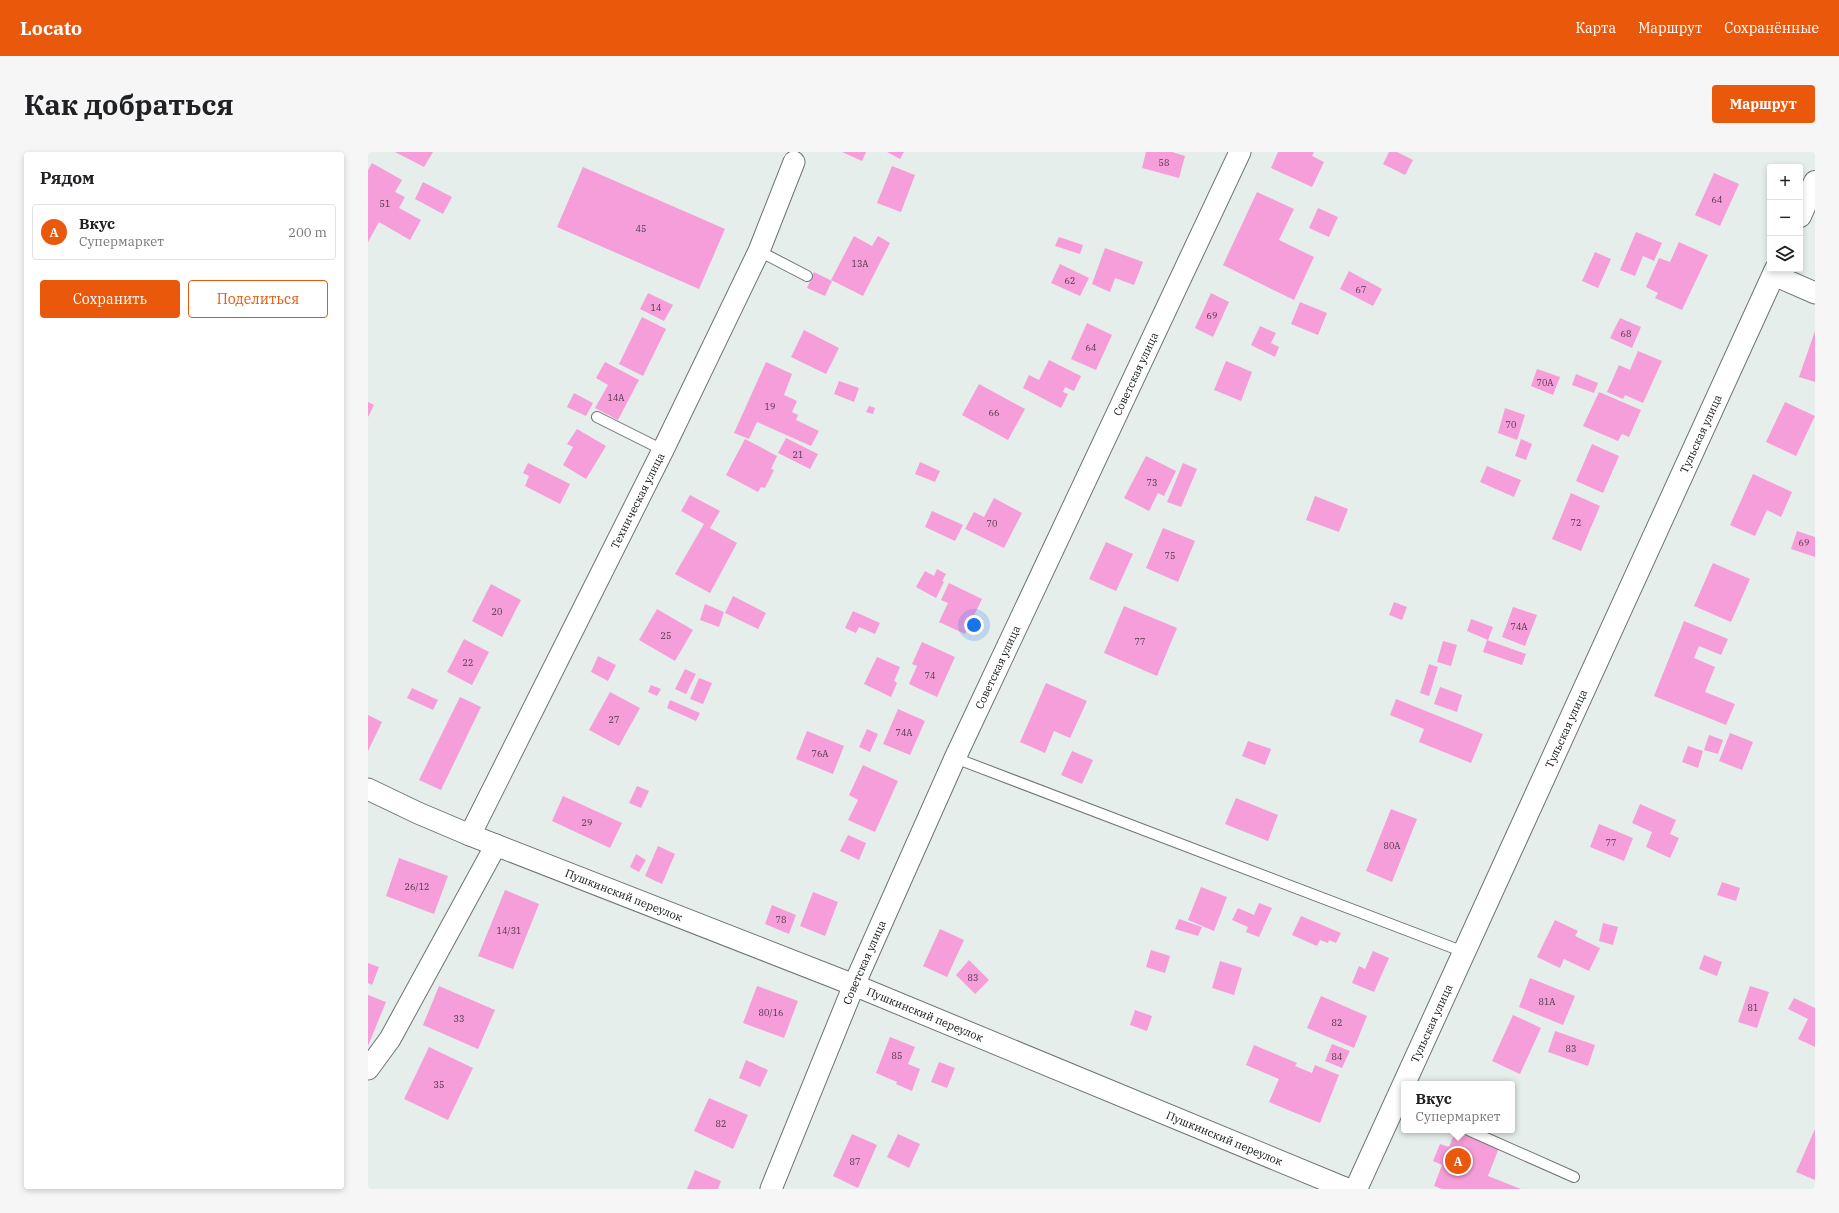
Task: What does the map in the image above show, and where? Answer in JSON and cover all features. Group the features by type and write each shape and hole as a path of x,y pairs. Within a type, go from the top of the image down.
{"main road":[{"path":"1803,209 1815,182"},
{"name":"Тульская улица","path":"1408,1081 1464,952 1775,272"},
{"name":"Тульская улица","path":"1356,1189 1400,1100"}],"street":[{"name":"Советская улица","path":"771,1189 854,986 955,758 1240,152"},
{"name":"Техническая улица","path":"470,835 663,450 759,251 796,157"},
{"path":"1775,272 1815,293"},
{"name":"Пушкинский переулок","path":"368,789 418,813 470,835 854,986 1347,1189"},
{"path":"368,1069 390,1039 496,845"}],"lane":[{"path":"759,251 807,276"},
{"path":"597,417 663,450"},
{"path":"955,758 1464,952"},
{"path":"1475,1133 1574,1177"}],"building":[{"path":"395,152 433,152 424,167"},
{"path":"842,152 866,152 862,161"},
{"path":"887,152 904,152 900,159"},
{"path":"1146,152 1172,152 1185,156 1179,178 1142,168"},
{"path":"1278,152 1314,152 1312,156 1324,162 1312,187 1271,168"},
{"path":"1389,152 1397,152 1413,160 1405,175 1383,164"},
{"path":"372,163 402,180 395,192 405,197 399,208 421,220 410,240 379,222 368,242 368,170"},
{"path":"892,166 915,175 901,212 877,203"},
{"path":"583,167 725,229 699,289 557,227"},
{"path":"1714,173 1739,184 1720,226 1695,215"},
{"path":"423,182 452,197 443,214 415,199"},
{"path":"1257,192 1294,209 1279,240 1314,257 1294,300 1223,265"},
{"path":"1318,208 1338,217 1329,237 1309,228"},
{"path":"1636,232 1662,243 1654,261 1643,256 1635,276 1620,270"},
{"path":"854,236 872,246 878,236 890,243 863,296 831,280"},
{"path":"1059,237 1083,245 1080,254 1055,246"},
{"path":"1679,242 1708,255 1682,310 1655,298 1658,293 1646,287 1659,258 1670,262"},
{"path":"1105,248 1143,262 1134,285 1115,278 1110,292 1092,284"},
{"path":"1595,252 1611,259 1598,288 1582,281"},
{"path":"1060,264 1089,278 1080,296 1051,283"},
{"path":"1349,271 1382,289 1373,306 1340,289"},
{"path":"814,272 832,281 825,296 807,288"},
{"path":"648,293 673,305 664,321 640,309"},
{"path":"1211,293 1229,302 1213,337 1195,328"},
{"path":"1300,302 1327,313 1318,335 1291,324"},
{"path":"642,317 666,329 643,376 619,364"},
{"path":"1620,318 1641,327 1632,348 1610,338"},
{"path":"1087,323 1112,335 1096,370 1071,359"},
{"path":"1260,326 1276,333 1271,343 1279,347 1275,357 1251,345"},
{"path":"804,330 839,348 826,374 791,357"},
{"path":"1815,331 1815,382 1799,377"},
{"path":"1638,351 1662,361 1643,403 1625,395 1623,399 1607,392 1619,365 1630,370"},
{"path":"1049,360 1081,376 1074,391 1065,387 1063,392 1068,394 1061,408 1023,388 1029,375 1039,380"},
{"path":"1226,361 1252,372 1241,401 1214,390"},
{"path":"605,362 639,380 618,420 595,408 608,385 596,378"},
{"path":"766,362 792,374 784,395 797,401 792,412 798,415 796,420 819,431 811,446 757,422 749,439 734,433"},
{"path":"1537,369 1560,377 1553,395 1531,386"},
{"path":"1576,374 1598,383 1594,393 1572,385"},
{"path":"839,381 859,388 854,402 834,394"},
{"path":"979,384 1025,409 1008,440 962,415"},
{"path":"1599,392 1641,410 1629,437 1622,434 1618,441 1583,426"},
{"path":"574,393 593,403 586,416 567,407"},
{"path":"368,402 374,405 368,417"},
{"path":"1785,402 1815,416 1796,456 1766,442"},
{"path":"869,406 875,408 873,414 866,412"},
{"path":"1505,408 1525,415 1517,440 1498,433"},
{"path":"577,429 606,446 586,479 563,465 573,447 567,444"},
{"path":"786,438 818,454 810,469 778,453"},
{"path":"745,439 777,456 771,469 774,470 765,488 761,487 758,492 726,475"},
{"path":"1521,439 1532,444 1526,460 1515,456"},
{"path":"1592,444 1619,456 1603,493 1576,481"},
{"path":"1146,456 1176,471 1164,496 1158,493 1149,511 1124,498"},
{"path":"920,462 940,471 935,482 915,474"},
{"path":"528,463 570,484 560,504 525,486 529,476 523,473"},
{"path":"1183,463 1197,469 1181,507 1167,502"},
{"path":"1487,466 1521,480 1514,497 1480,482"},
{"path":"1753,474 1792,492 1781,517 1767,510 1755,536 1730,525"},
{"path":"1571,493 1600,506 1581,551 1552,539"},
{"path":"690,495 720,511 710,528 737,543 710,593 675,574 704,524 681,511"},
{"path":"1315,496 1348,509 1339,532 1306,520"},
{"path":"994,498 1022,513 1004,548 965,529 974,512 984,517"},
{"path":"932,511 963,525 955,541 925,527"},
{"path":"1163,528 1195,541 1178,582 1146,568"},
{"path":"1797,531 1815,537 1815,557 1791,549"},
{"path":"1106,542 1133,554 1116,591 1089,579"},
{"path":"1713,563 1750,579 1731,622 1694,606"},
{"path":"937,569 946,574 942,581 944,582 936,598 916,587 925,571 934,576"},
{"path":"949,583 982,599 965,634 939,622 948,603 941,600"},
{"path":"491,584 521,600 502,637 472,621"},
{"path":"733,596 766,613 758,629 725,613"},
{"path":"1394,602 1407,607 1402,620 1389,615"},
{"path":"705,604 724,612 719,627 700,620"},
{"path":"1124,606 1177,628 1157,676 1104,653"},
{"path":"1513,607 1537,615 1525,646 1502,637"},
{"path":"657,609 693,630 675,661 639,640"},
{"path":"853,611 880,623 875,634 859,627 856,633 845,628"},
{"path":"1471,619 1493,627 1488,640 1467,631"},
{"path":"1684,621 1728,639 1721,655 1699,646 1694,658 1715,667 1705,692 1735,704 1726,725 1654,696"},
{"path":"464,639 489,652 472,685 447,672"},
{"path":"1487,640 1526,654 1522,665 1483,652"},
{"path":"1443,641 1457,645 1451,666 1437,662"},
{"path":"922,642 955,657 937,697 909,684 917,666 912,664"},
{"path":"598,656 616,665 608,681 591,672"},
{"path":"877,657 900,667 894,681 897,683 891,697 864,684"},
{"path":"1429,664 1438,667 1429,696 1420,693"},
{"path":"685,669 696,674 686,694 675,689"},
{"path":"699,678 712,683 703,704 690,699"},
{"path":"1046,683 1087,701 1070,738 1054,731 1045,753 1020,742"},
{"path":"651,685 661,689 657,696 648,692"},
{"path":"1440,687 1462,695 1457,712 1434,704"},
{"path":"412,688 438,700 433,710 407,698"},
{"path":"610,692 640,708 619,746 589,730"},
{"path":"460,697 481,707 441,790 419,780"},
{"path":"1396,699 1483,734 1471,763 1419,742 1424,729 1390,715"},
{"path":"670,700 700,713 696,721 667,708"},
{"path":"898,709 925,721 910,755 883,744"},
{"path":"368,715 382,722 368,751"},
{"path":"867,729 878,734 870,752 859,747"},
{"path":"807,731 844,746 833,774 796,759"},
{"path":"1730,733 1753,742 1742,770 1719,761"},
{"path":"1709,735 1723,740 1718,754 1704,750"},
{"path":"1248,741 1271,749 1265,765 1242,756"},
{"path":"1688,746 1703,751 1698,768 1682,762"},
{"path":"1072,751 1093,760 1082,784 1061,775"},
{"path":"863,765 898,781 875,832 848,820 858,800 849,795"},
{"path":"637,786 649,791 641,808 629,803"},
{"path":"563,796 622,823 610,848 552,821"},
{"path":"1236,798 1278,815 1268,841 1225,824"},
{"path":"1640,804 1676,820 1670,834 1679,838 1670,858 1646,847 1652,832 1632,823"},
{"path":"1391,809 1417,819 1392,882 1366,871"},
{"path":"1599,824 1633,838 1624,861 1590,847"},
{"path":"848,835 866,843 859,860 840,851"},
{"path":"658,846 675,854 662,884 645,876"},
{"path":"636,854 646,860 639,872 630,867"},
{"path":"399,858 448,876 434,914 386,896"},
{"path":"1722,882 1740,888 1736,901 1717,895"},
{"path":"1201,887 1227,897 1214,931 1188,920"},
{"path":"505,890 539,904 513,969 478,956"},
{"path":"813,892 838,902 825,936 800,926"},
{"path":"1259,903 1272,908 1259,937 1246,932 1248,927 1232,920 1238,908 1254,915"},
{"path":"772,905 796,915 789,934 765,924"},
{"path":"1301,916 1341,933 1336,943 1329,940 1328,943 1320,940 1317,946 1292,935"},
{"path":"1179,919 1202,927 1198,936 1175,929"},
{"path":"1555,920 1578,931 1575,936 1600,948 1589,971 1564,959 1560,968 1537,957"},
{"path":"1603,923 1618,927 1613,945 1599,941"},
{"path":"940,929 964,940 947,977 923,966"},
{"path":"1151,950 1170,956 1165,973 1146,967"},
{"path":"1373,951 1389,958 1374,992 1352,983 1359,966 1365,969"},
{"path":"1704,955 1722,962 1717,976 1699,969"},
{"path":"969,960 989,980 975,994 956,975"},
{"path":"1220,961 1242,968 1234,995 1212,988"},
{"path":"368,963 379,967 372,985 368,983"},
{"path":"1530,978 1575,996 1563,1025 1519,1007"},
{"path":"439,986 495,1010 478,1049 423,1025"},
{"path":"757,986 798,1001 784,1038 743,1023"},
{"path":"1750,986 1769,992 1757,1028 1738,1022"},
{"path":"368,995 386,1002 368,1046"},
{"path":"1321,996 1367,1016 1354,1048 1307,1028"},
{"path":"1794,998 1815,1008 1815,1047 1798,1039 1808,1019 1788,1009"},
{"path":"1135,1010 1152,1016 1147,1031 1130,1025"},
{"path":"1513,1015 1541,1028 1520,1074 1492,1061"},
{"path":"1555,1031 1595,1045 1588,1066 1548,1052"},
{"path":"890,1037 915,1047 908,1064 920,1069 912,1091 896,1084 897,1082 876,1073"},
{"path":"1332,1044 1350,1051 1342,1068 1325,1061"},
{"path":"1254,1045 1297,1063 1295,1066 1312,1073 1315,1065 1339,1075 1320,1123 1269,1102 1279,1079 1246,1065"},
{"path":"429,1047 473,1068 448,1120 404,1099"},
{"path":"746,1060 768,1070 760,1087 739,1078"},
{"path":"939,1062 955,1068 947,1088 931,1082"},
{"path":"709,1098 748,1115 733,1149 694,1131"},
{"path":"1815,1129 1815,1180 1796,1172"},
{"path":"1455,1133 1458,1133 1499,1148 1488,1176 1521,1189 1442,1189 1434,1186 1442,1165 1433,1161 1440,1144 1449,1147"},
{"path":"852,1134 877,1145 858,1188 833,1176"},
{"path":"898,1134 920,1144 909,1168 887,1157"},
{"path":"695,1170 721,1181 718,1189 687,1189"}],"place":[{"name":"Вкус","path":"1458,1161"}]}
